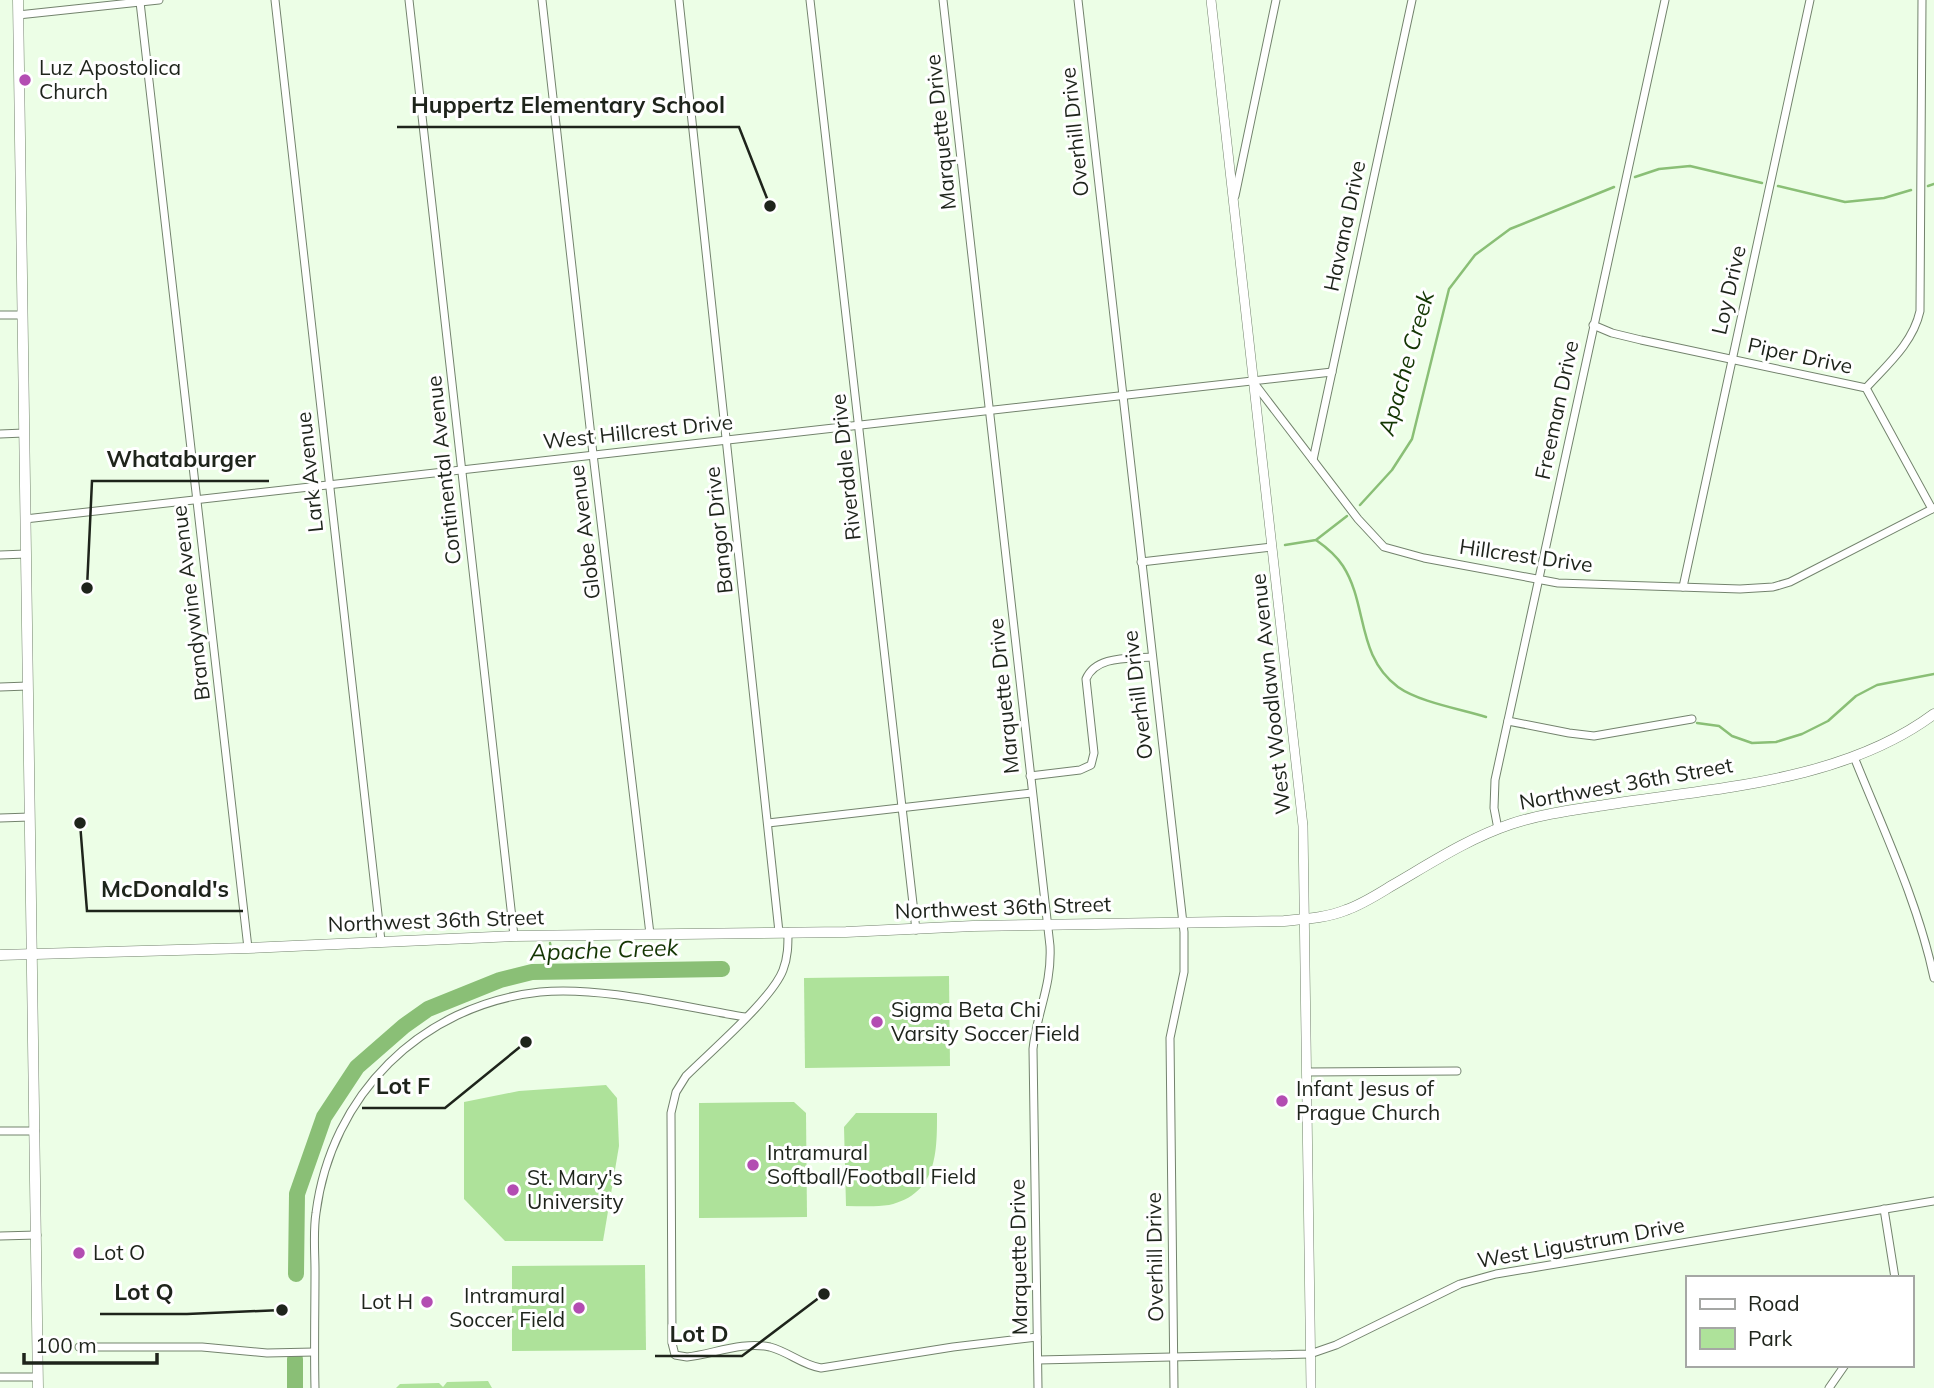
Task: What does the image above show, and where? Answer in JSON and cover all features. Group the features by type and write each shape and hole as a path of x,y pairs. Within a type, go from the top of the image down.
{"main road":[{"path":"18,0 38,1382"},
{"name":"Northwest 36th Street","path":"0,955 248,948 514,936 916,930 1305,919 1334,914 1358,905 1498,829 1556,813 1800,774 1854,757 1897,737 1934,714"}],"street":[{"path":"18,15 159,0"},
{"name":"Lark Avenue","path":"275,0 381,941"},
{"name":"Continental Avenue","path":"409,0 514,936"},
{"name":"Globe Avenue","path":"542,0 650,934"},
{"name":"Bangor Drive","path":"678,0 768,822 788,953 783,971 771,989 686,1076 676,1092 671,1113 672,1343 675,1355 694,1356 759,1346 782,1351 806,1365 821,1368 1037,1337"},
{"name":"Riverdale Drive","path":"810,0 916,930"},
{"name":"Marquette Drive","path":"943,0 1049,925 1049,981 1033,1049 1038,1388"},
{"name":"Overhill Drive","path":"1078,0 1183,923 1184,972 1170,1038 1174,1388"},
{"name":"West Woodlawn Avenue","path":"1211,0 1303,825 1311,1388"},
{"path":"1234,200 1276,0"},
{"name":"Havana Drive","path":"1313,460 1412,0"},
{"name":"Freeman Drive","path":"1498,829 1494,795 1508,721 1665,0"},
{"name":"Loy Drive","path":"1683,587 1810,0"},
{"path":"1866,388 1903,348 1916,325 1920,311 1922,0"},
{"name":"Brandywine Avenue","path":"140,2 248,948"},
{"path":"0,315 23,315"},
{"name":"Piper Drive","path":"1593,325 1622,335 1866,388 1933,508"},
{"path":"1254,383 1332,372"},
{"name":"West Hillcrest Drive","path":"25,519 726,439 1254,383"},
{"name":"Hillcrest Drive","path":"1254,383 1367,530 1384,547 1424,558 1537,580 1740,589 1782,585 1933,508"},
{"path":"0,433 24,433"},
{"path":"1142,562 1272,547"},
{"path":"0,555 26,554"},
{"path":"1030,776 1080,770 1091,765 1094,753 1088,674 1101,663 1151,657"},
{"path":"0,687 28,686"},
{"path":"1508,721 1594,736 1692,719"},
{"path":"1854,757 1911,901 1928,950 1934,978"},
{"path":"768,822 1032,793"},
{"path":"0,818 30,817"},
{"path":"315,1388 316,1214 325,1171 336,1139 351,1109 397,1054 434,1027 459,1014 502,999 540,992 594,992 745,1017"},
{"path":"1307,1072 1457,1071"},
{"path":"0,1131 35,1131"},
{"name":"West Ligustrum Drive","path":"1038,1360 1310,1354 1336,1345 1460,1284 1488,1275 1934,1201"},
{"path":"1884,1209 1895,1276"},
{"path":"0,1236 37,1235"},
{"path":"79,1347 202,1347 267,1353 314,1353"},
{"path":"1829,1388 1844,1367"},
{"path":"0,1377 38,1382"}],"green space":[{"name":"Sigma Beta Chi Varsity Soccer Field","path":"949,976 950,1066 805,1068 804,978"},
{"path":"606,1085 617,1098 619,1146 603,1241 505,1241 464,1199 464,1102 519,1091"},
{"name":"Intramural Softball/Football Field","path":"794,1102 806,1113 807,1217 699,1218 699,1103"},
{"path":"856,1113 937,1113 935,1156 926,1181 917,1191 889,1205 846,1206 844,1127"},
{"name":"Intramural Soccer Field","path":"645,1265 646,1350 512,1351 512,1266"},
{"path":"488,1381 492,1388 396,1388 400,1384 439,1383 443,1387 447,1382"}],"waterway":[{"name":"Apache Creek","path":"1635,177 1659,169 1690,166 1762,183"},
{"name":"Apache Creek","path":"1928,186 1934,184"},
{"name":"Apache Creek","path":"1778,186 1845,202 1884,198 1911,190"},
{"name":"Apache Creek","path":"1360,505 1392,470 1412,439 1449,289 1475,255 1510,229 1614,187"},
{"name":"Apache Creek","path":"1285,545 1316,540 1347,516"},
{"path":"1316,540 1337,558 1351,581 1369,645 1385,674 1398,687 1417,697 1486,717"},
{"path":"1697,723 1719,726 1732,736 1752,743 1776,742 1802,734 1828,721 1856,696 1877,685 1934,674"},
{"path":"545,972 545,959 551,949 550,943"},
{"name":"Apache Creek","path":"296,1274 297,1194 324,1117 357,1067 404,1026 428,1009 500,980 532,972 722,969"},
{"name":"Apache Creek","path":"295,1359 295,1388"}],"place":[{"name":"Luz Apostolica Church","path":"25,80"},
{"name":"Huppertz Elementary School","path":"770,206"},
{"name":"Whataburger","path":"87,588"},
{"name":"McDonald's","path":"80,823"},
{"name":"Sigma Beta Chi Varsity Soccer Field","path":"877,1022"},
{"name":"Lot F","path":"526,1042"},
{"name":"Infant Jesus of Prague Church","path":"1282,1101"},
{"name":"Intramural Softball/Football Field","path":"753,1165"},
{"name":"St. Mary's University","path":"513,1190"},
{"name":"Lot O","path":"79,1253"},
{"name":"Lot D","path":"824,1294"},
{"name":"Lot H","path":"427,1302"},
{"name":"Intramural Soccer Field","path":"579,1308"},
{"name":"Lot Q","path":"282,1310"}]}
